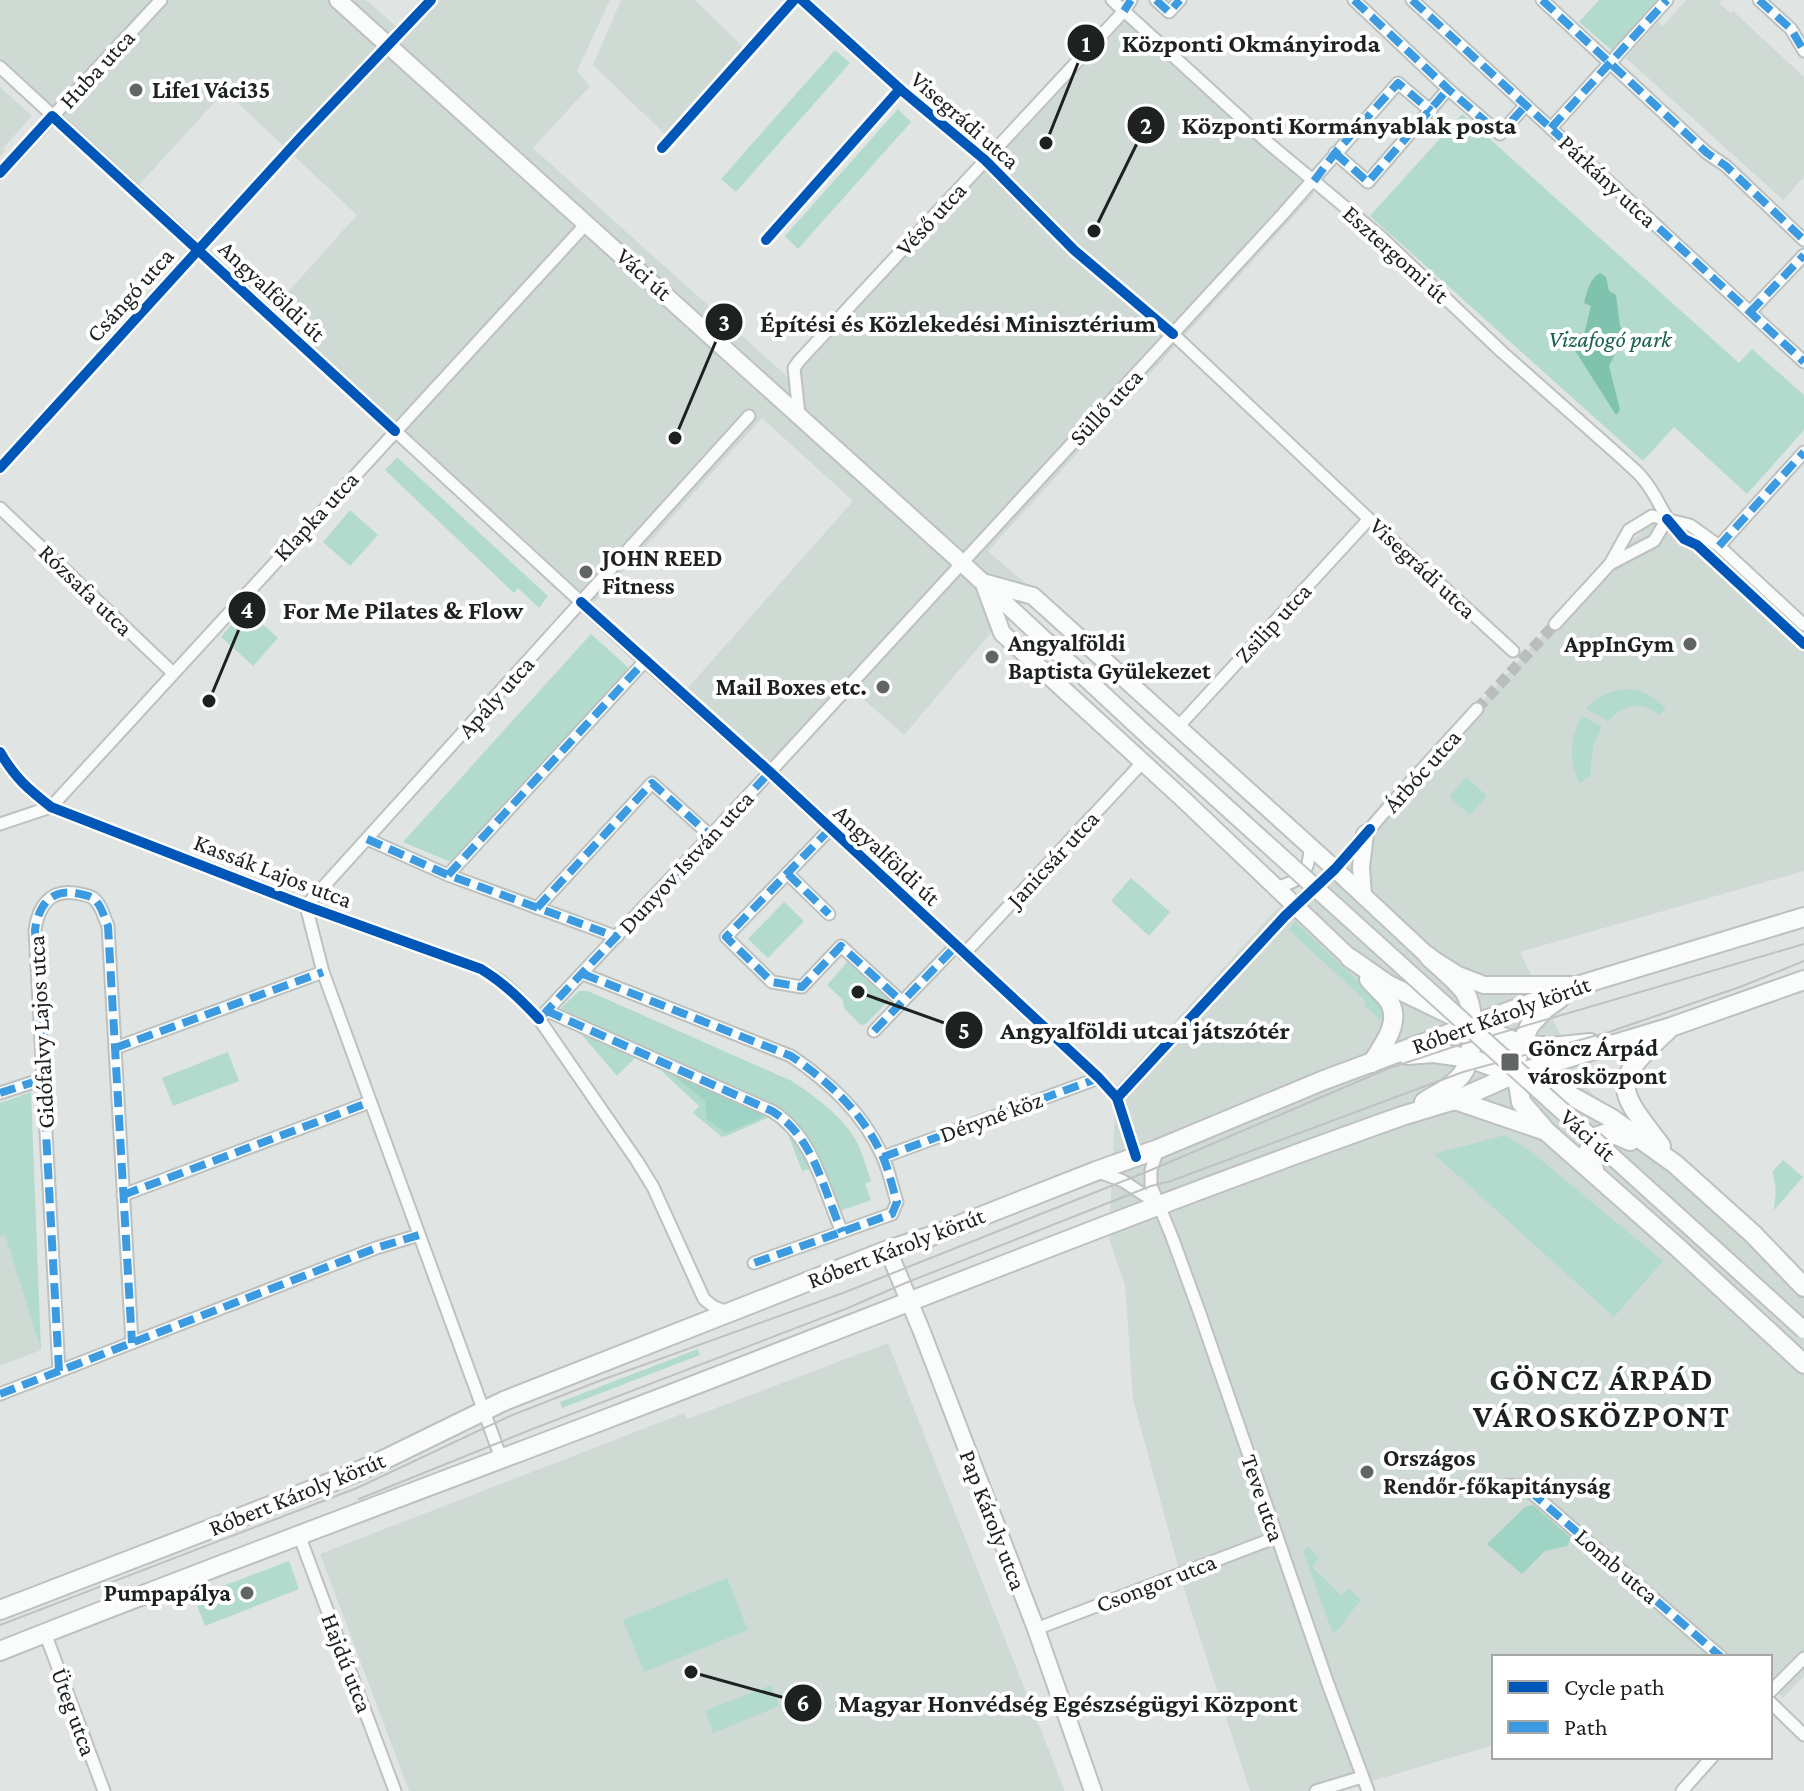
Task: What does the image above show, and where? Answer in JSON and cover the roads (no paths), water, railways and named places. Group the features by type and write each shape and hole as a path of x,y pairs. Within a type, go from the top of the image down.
{"main road":[{"name":"Váci út","path":"338,0 1804,1330"},
{"name":"Váci út","path":"983,582 1033,596 1428,956 1458,975 1484,985 1580,985"},
{"name":"Váci út","path":"983,582 1002,633 1350,958"},
{"path":"1363,895 1361,867 1365,834"},
{"name":"Róbert Károly körút","path":"0,1610 360,1471 483,1410 727,1312 1158,1149 1324,1080 1580,985 1804,917"},
{"path":"1402,1116 1447,1089 1463,1072 1472,1043 1470,1005 1465,992 1428,956"},
{"path":"1350,958 1387,984 1472,1025 1521,1044 1578,1046 1671,1027"},
{"path":"1350,958 1391,1004 1392,1026 1372,1063"},
{"name":"Róbert Károly körút","path":"0,1651 1159,1205 1402,1116 1455,1100 1515,1074 1671,1027 1804,980"},
{"path":"1546,1131 1521,1102 1515,1065 1530,1025 1545,1009 1580,985"},
{"path":"1671,1027 1631,1068 1625,1094 1632,1108 1675,1164"},
{"path":"1372,1063 1424,1054 1469,1058 1566,1093 1611,1118 1675,1164 1753,1234 1804,1287"},
{"path":"1455,1100 1546,1131"},
{"name":"Váci út","path":"1546,1131 1804,1364"},
{"path":"1598,1176 1586,1156 1587,1151 1595,1137 1610,1132 1675,1164"},
{"name":"Pap Károly utca","path":"888,1250 1036,1629 1093,1791"}],"street":[{"name":"Huba utca","path":"0,173 161,0"},
{"name":"Csángó utca","path":"0,468 431,0"},
{"name":"Visegrádi utca","path":"802,0 900,89 985,160 1074,250 1173,334 1513,651"},
{"name":"Esztergomi út","path":"1112,0 1266,141 1382,238 1502,352 1644,479 1667,519 1684,539 1697,545 1804,644"},
{"name":"Véső utca","path":"799,415 794,368 1131,0"},
{"path":"1156,0 1169,12 1180,0"},
{"path":"1354,0 1500,134 1526,105"},
{"name":"Párkány utca","path":"1412,0 1804,362"},
{"path":"1542,0 1804,240"},
{"path":"1551,128 1667,0"},
{"path":"1759,0 1791,29 1804,51"},
{"name":"Angyalföldi út","path":"0,67 645,661 770,772 1099,1078 1117,1098 1136,1157"},
{"name":"Süllő utca","path":"962,563 1314,181 1398,83 1431,111"},
{"path":"1335,153 1368,182 1448,89"},
{"name":"Klapka utca","path":"0,824 51,807 587,223"},
{"path":"1750,312 1804,255"},
{"name":"Apály utca","path":"306,906 749,416"},
{"path":"1719,546 1804,452"},
{"name":"Rózsafa utca","path":"0,508 173,673"},
{"path":"1555,624 1610,564 1629,530 1652,516 1690,525 1719,546 1804,625"},
{"name":"Zsilip utca","path":"1177,728 1369,519"},
{"path":"1610,564 1654,541 1667,519"},
{"name":"Dunyov István utca","path":"543,1015 962,563"},
{"path":"448,875 645,661"},
{"name":"Árbóc utca","path":"1295,906 1335,869 1477,709"},
{"name":"Kassák Lajos utca","path":"0,752 22,784 51,807 306,906 481,969 499,980 543,1015 653,1187 704,1299 727,1312"},
{"name":"Janicsár utca","path":"874,1031 960,950 1142,763"},
{"path":"537,908 652,783 711,836"},
{"name":"Angyalföldi út","path":"830,829 726,937 772,982 802,987 841,946 902,1002"},
{"path":"367,839 448,875 617,937"},
{"path":"1276,887 1291,884 1302,875 1309,863 1310,848"},
{"path":"788,874 829,914"},
{"name":"Gidófalvy Lajos utca","path":"59,1371 35,930 43,903 55,895 70,892 95,899 108,926 132,1343"},
{"path":"306,906 323,972 501,1458"},
{"path":"1117,1098 1295,906"},
{"path":"115,1048 323,972"},
{"path":"583,974 791,1056 815,1072 851,1106 883,1157 897,1202 892,1214 754,1263"},
{"path":"543,1015 784,1118 810,1151 842,1232"},
{"name":"Déryné köz","path":"883,1157 1099,1078"},
{"path":"0,1093 43,1079"},
{"path":"123,1195 370,1102"},
{"name":"Teve utca","path":"1158,1149 1151,1170 1151,1186 1199,1311 1368,1791"},
{"path":"1096,1171 1123,1181 1159,1205"},
{"path":"0,1394 376,1248 419,1235"},
{"name":"Lomb utca","path":"1508,1485 1524,1486 1719,1655"},
{"name":"Hajdú utca","path":"299,1535 395,1791"},
{"name":"Csongor utca","path":"1036,1629 1277,1537"},
{"name":"Üteg utca","path":"45,1633 104,1791"},
{"path":"1772,1690 1804,1658"},
{"path":"1772,1704 1804,1735"},
{"path":"1682,1791 1710,1759"},
{"path":"1316,1791 1362,1777"}],"tunnel":[{"path":"1477,709 1555,624"}],"tram line":[{"path":"0,1625 357,1488 510,1416 843,1293 1151,1170 1387,1069 1804,944"},
{"path":"359,1499 1151,1186 1463,1072 1609,1032 1740,987 1804,961"}],"place":[{"name":"Life1 Váci35","path":"136,90"},
{"name":"Központi Okmányiroda","path":"1046,143"},
{"name":"Központi Kormányablak posta","path":"1094,231"},
{"name":"Építési és Közlekedési Minisztérium","path":"675,438"},
{"name":"JOHN REED Fitness","path":"586,572"},
{"name":"AppInGym","path":"1690,644"},
{"name":"Angyalföldi Baptista Gyülekezet","path":"992,657"},
{"name":"Mail Boxes etc.","path":"883,687"},
{"name":"For Me Pilates & Flow","path":"209,701"},
{"name":"Angyalföldi utcai játszótér","path":"858,992"},
{"name":"Göncz Árpád városközpont","path":"1510,1062"},
{"name":"Országos Rendőr-főkapitányság","path":"1367,1472"},
{"name":"Pumpapálya","path":"247,1593"},
{"name":"Magyar Honvédség Egészségügyi Központ","path":"691,1672"}],"district":[{"name":"GÖNCZ ÁRPÁD VÁROSKÖZPONT","path":"1602,1398"}],"park label":[{"name":"Vizafogó park","path":"1610,339"}]}
